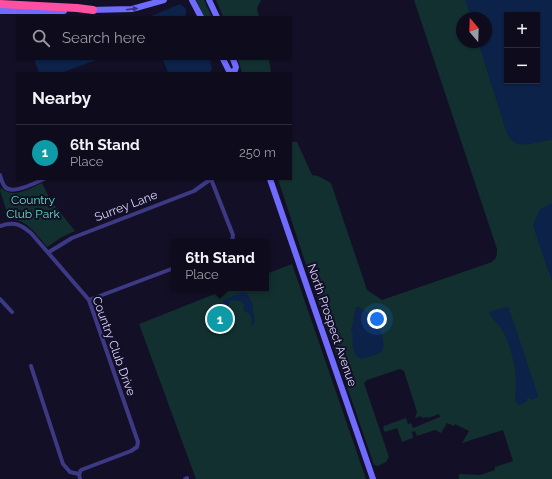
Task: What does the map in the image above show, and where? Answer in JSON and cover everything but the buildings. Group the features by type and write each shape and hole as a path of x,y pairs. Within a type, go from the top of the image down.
{"highway":[{"path":"0,4 92,10"}],"main road":[{"path":"0,11 132,9 164,0"},
{"path":"192,0 200,16"},
{"path":"209,0 217,16"},
{"path":"224,60 229,71 234,72 236,67 233,60"},
{"name":"North Prospect Avenue","path":"270,180 373,479"}],"street":[{"path":"0,175 3,184 9,190 15,190 41,180"},
{"name":"Surrey Lane","path":"49,252 72,238 194,191 210,180"},
{"path":"211,180 234,235 233,239"},
{"name":"Country Club Drive","path":"0,226 19,224 31,233 89,300 138,442 137,447 131,451 81,470 79,474"},
{"path":"89,300 171,269"},
{"path":"0,299 12,312"},
{"path":"31,366 63,464 70,472 79,474 80,479"}],"green space":[{"path":"196,0 204,0 212,16 204,16"},
{"path":"216,0 261,0 257,8 259,16 223,16"},
{"path":"414,0 552,0 552,479 459,479 459,474 480,475 495,470 495,467 513,461 503,430 462,443 469,431 455,424 454,426 447,423 441,433 435,430 417,436 415,431 412,432 413,438 402,442 397,428 385,432 383,428 384,426 406,418 408,424 411,423 413,428 440,417 439,414 428,418 422,418 421,416 415,418 417,412 404,371 400,369 367,380 364,383 389,457 386,462 378,466 374,465 324,320 278,180 292,180 292,142 297,142 312,175 318,176 331,183 367,290 382,300 492,262 495,259 497,249"},
{"path":"238,60 269,60 271,72 242,72"},
{"name":"Country Club Park","path":"42,183 51,201 75,231 62,237 47,247 35,232 26,224 9,219 0,190 1,188 11,193 16,193"},
{"path":"292,264 366,479 196,479 139,324 222,291 269,291 269,273"}],"water":[{"path":"465,0 552,0 552,140 532,144 520,144 514,142 506,131 480,48 492,48 492,12 469,12"},
{"path":"180,4 186,9 186,15 184,16 151,16"},
{"path":"34,60 96,60 64,72 39,72"},
{"path":"163,60 210,60 212,70 209,72 168,72"},
{"path":"552,203 552,281 533,225 540,209"},
{"path":"242,292 247,293 253,305 255,322 252,327 251,316 244,311 244,305 240,301 233,300 229,302 229,308 227,309 223,306 223,300"},
{"path":"356,307 361,308 374,318 380,329 384,344 382,351 375,355 361,359 356,356 352,344 353,335 351,331"},
{"path":"506,307 510,309 509,311 538,395 538,397 532,400 530,398 527,399 526,402 519,405 515,400 516,383 510,350 504,333 489,312"}],"place":[{"name":"6th Stand","path":"220,319"}]}
